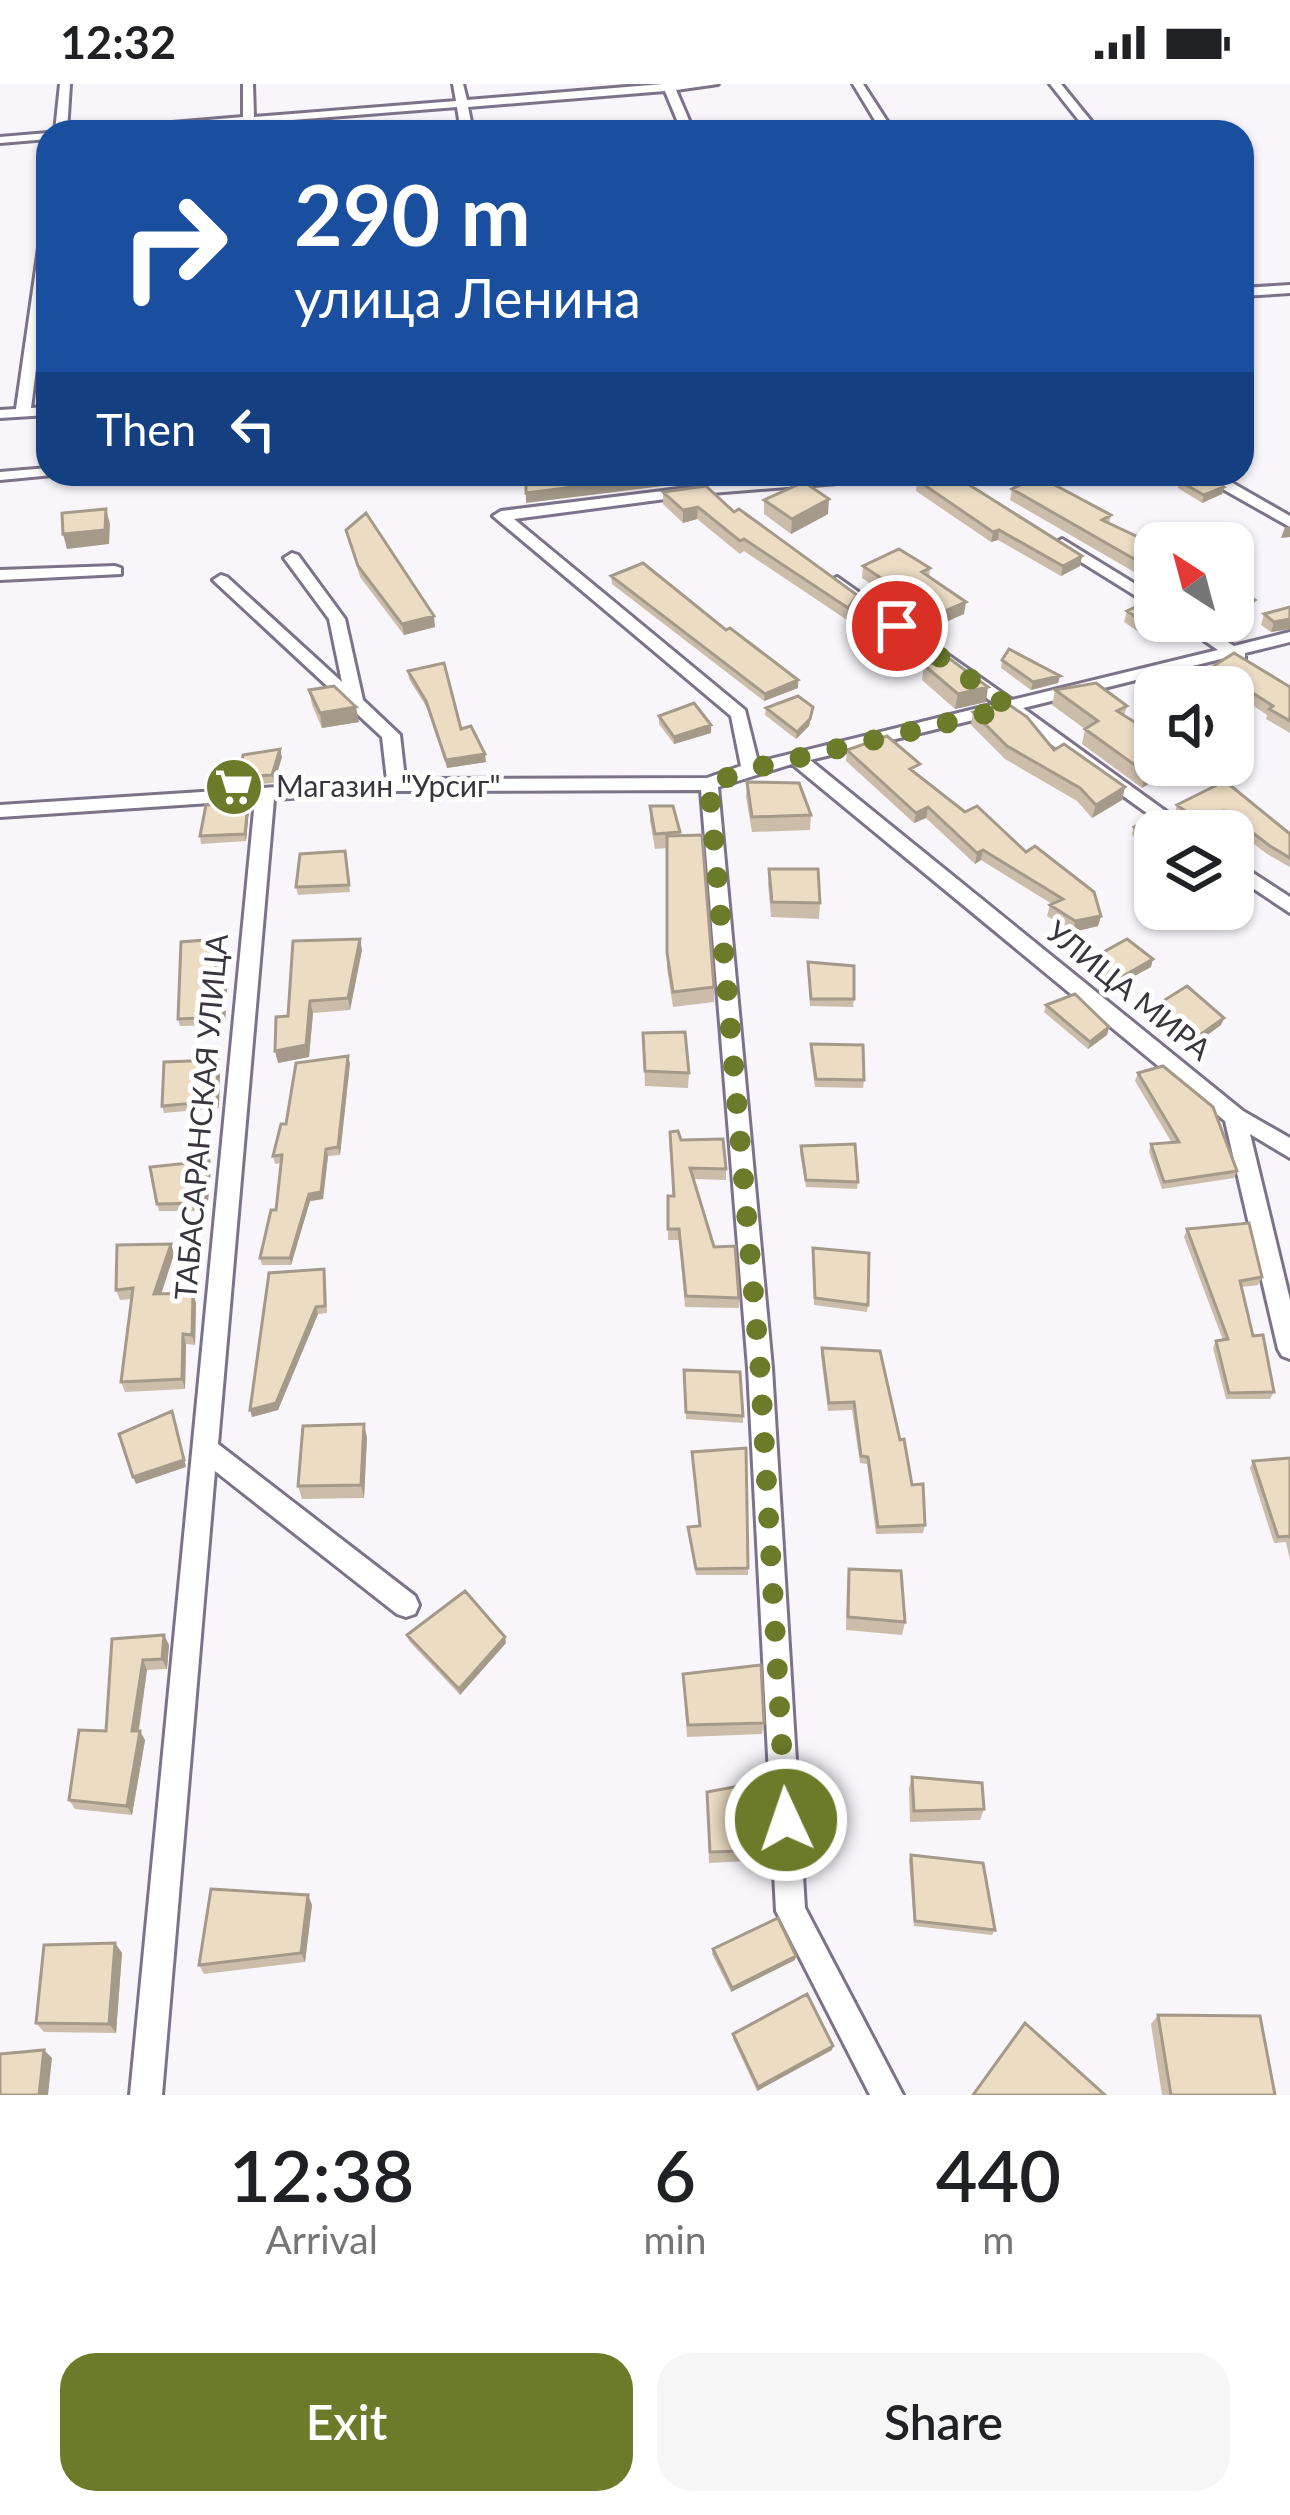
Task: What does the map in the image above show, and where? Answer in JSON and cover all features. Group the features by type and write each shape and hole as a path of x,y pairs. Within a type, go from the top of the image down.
{"street":[{"path":"62,120 65,84"},
{"path":"248,84 249,120"},
{"path":"458,84 464,120"},
{"path":"305,120 713,84"},
{"path":"858,84 880,120"},
{"path":"1055,84 1084,120"},
{"path":"669,85 683,120"},
{"path":"0,140 36,137"},
{"path":"1254,291 1290,289"},
{"path":"23,413 36,316"},
{"path":"0,414 36,412"},
{"path":"0,476 36,473"},
{"path":"751,769 739,714 501,516 766,486"},
{"path":"1227,486 1290,523"},
{"path":"711,489 729,503"},
{"path":"1043,532 1134,590"},
{"path":"292,558 338,619 355,700"},
{"path":"0,574 115,571"},
{"path":"823,571 1154,810"},
{"path":"221,580 391,735 397,785"},
{"path":"0,811 397,785 709,784 751,769 1290,637"},
{"path":"1218,642 1251,664"},
{"name":"УЛИЦА МИРА","path":"798,760 1235,1117 1284,1138"},
{"path":"709,784 760,1368 791,1911 886,2095"},
{"name":"ТАБАСАРАНСКАЯ УЛИЦА","path":"146,2095 265,793"},
{"path":"1254,881 1290,906"},
{"path":"1235,1117 1290,1349"},
{"path":"205,1448 406,1605"}],"building":[{"path":"526,486 582,486 526,493"},
{"path":"706,486 734,512 739,509 857,595 848,608 744,539 740,541 698,507 683,510 663,492"},
{"path":"795,486 810,486 829,499 792,519 764,500"},
{"path":"926,486 971,486 1082,556 1063,566 999,530 993,532"},
{"path":"1057,486 1111,515 1102,520 1134,535 1134,559 1012,489"},
{"path":"1188,486 1224,487 1204,495"},
{"path":"106,509 105,530 63,534 62,513"},
{"path":"366,513 434,616 402,624 358,566 346,530"},
{"path":"899,549 930,568 922,572 966,602 936,615 863,566"},
{"path":"643,563 798,680 765,694 611,576"},
{"path":"1290,607 1290,619 1274,622 1264,614"},
{"path":"908,629 931,650 887,656 870,635"},
{"path":"1009,649 1060,676 1033,682 1002,660"},
{"path":"1234,653 1290,687 1290,721 1254,694 1254,666 1214,666"},
{"path":"950,659 988,687 958,694 924,665"},
{"path":"444,663 461,729 471,726 485,754 446,760 426,701 408,671"},
{"path":"1096,683 1127,706 1117,711 1134,722 1134,764 1085,729 1098,721 1055,690"},
{"path":"334,686 356,707 320,713 309,690"},
{"path":"798,696 813,707 810,719 797,732 766,708"},
{"path":"694,703 711,725 674,737 659,716"},
{"path":"1008,704 1027,717 1054,750 1064,744 1125,787 1096,805 1080,788 1007,746 973,712"},
{"path":"887,736 920,764 910,769 965,812 977,806 1026,852 1035,846 1094,892 1101,916 1075,921 1050,905 1063,899 983,850 977,853 928,807 916,813 847,750"},
{"path":"280,749 272,775 239,777 243,755"},
{"path":"747,782 799,783 811,815 752,817"},
{"path":"1215,786 1231,786 1290,834 1290,858 1254,834 1254,810 1184,810 1177,805"},
{"path":"248,803 245,834 200,836 206,805"},
{"path":"650,806 673,806 680,832 655,834"},
{"path":"702,835 714,987 673,992 667,953 667,836"},
{"path":"345,851 349,885 296,887 300,854"},
{"path":"769,869 818,869 820,903 772,902"},
{"path":"218,939 215,979 226,979 223,1017 178,1019 181,942"},
{"path":"360,939 348,998 310,1001 306,1045 275,1051 276,1017 288,1016 293,941"},
{"path":"1127,939 1153,959 1118,979 1100,965 1100,954"},
{"path":"808,962 854,966 854,999 811,999"},
{"path":"1187,986 1224,1018 1197,1037 1155,1006"},
{"path":"1075,994 1109,1027 1090,1042 1046,1005"},
{"path":"685,1032 689,1073 645,1071 643,1033"},
{"path":"811,1044 863,1045 864,1080 816,1079"},
{"path":"348,1056 338,1147 326,1149 321,1192 309,1194 290,1258 260,1258 271,1210 276,1210 282,1155 273,1156 281,1124 286,1124 296,1063"},
{"path":"218,1060 217,1101 162,1106 164,1062"},
{"path":"1163,1066 1213,1107 1237,1171 1164,1182 1151,1144 1179,1142 1138,1073"},
{"path":"678,1131 681,1140 723,1139 726,1169 690,1168 714,1247 735,1246 739,1298 686,1296 679,1229 668,1229 668,1196 674,1196 670,1132"},
{"path":"855,1144 858,1182 806,1180 801,1146"},
{"path":"209,1161 205,1203 157,1204 150,1167"},
{"path":"1249,1223 1262,1277 1240,1281 1253,1336 1263,1335 1274,1392 1229,1393 1216,1341 1228,1339 1187,1229"},
{"path":"171,1244 154,1294 193,1293 192,1335 183,1334 182,1379 121,1382 133,1288 116,1290 117,1245"},
{"path":"813,1248 869,1253 868,1305 815,1298"},
{"path":"324,1269 325,1306 316,1307 276,1403 250,1410 269,1273"},
{"path":"822,1348 880,1351 912,1485 923,1484 925,1525 878,1527 854,1402 829,1403"},
{"path":"684,1370 740,1372 743,1416 686,1412"},
{"path":"172,1411 184,1460 133,1477 119,1434"},
{"path":"364,1424 361,1485 298,1486 303,1426"},
{"path":"746,1448 748,1568 696,1569 688,1527 700,1526 692,1452"},
{"path":"1290,1458 1290,1538 1278,1537 1253,1461"},
{"path":"849,1569 901,1571 905,1622 848,1617"},
{"path":"465,1591 505,1637 459,1689 407,1635"},
{"path":"164,1635 162,1659 143,1660 132,1731 140,1731 127,1806 69,1800 79,1730 106,1731 112,1639"},
{"path":"761,1665 764,1723 688,1725 683,1674"},
{"path":"912,1777 982,1783 984,1809 914,1811"},
{"path":"767,1781 770,1850 710,1852 707,1792"},
{"path":"911,1855 983,1863 995,1930 915,1921"},
{"path":"211,1889 308,1895 301,1953 199,1965"},
{"path":"778,1918 796,1956 732,1988 713,1949"},
{"path":"115,1943 109,2024 36,2023 44,1945"},
{"path":"807,1994 833,2046 758,2087 733,2034"},
{"path":"1158,2015 1260,2016 1275,2095 1171,2095"},
{"path":"1025,2023 1105,2095 973,2095"},
{"path":"44,2050 39,2095 0,2095 0,2054"}],"place":[{"name":"Магазин \"Урсиг\"","path":"234,787"}],"route":[{"path":"786,1820 760,1368 709,784 751,769 1010,708 897,626"}]}
